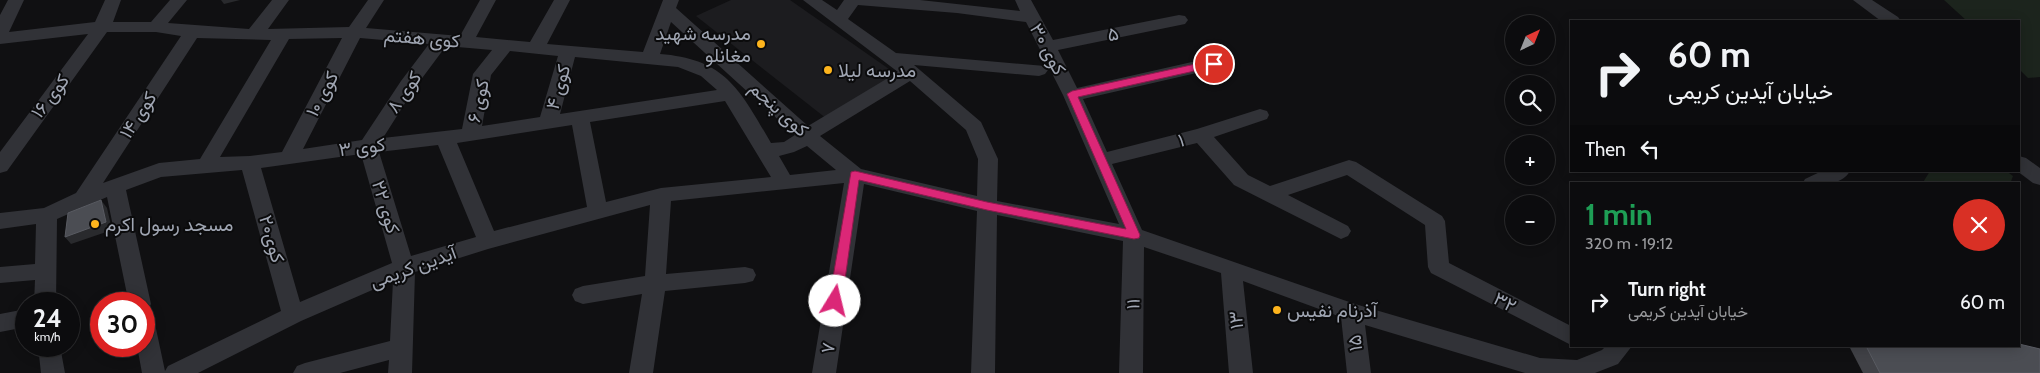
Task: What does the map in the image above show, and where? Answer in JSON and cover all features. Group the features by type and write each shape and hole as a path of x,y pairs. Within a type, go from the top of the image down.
{"street":[{"path":"0,33 16,0"},
{"name":"کوی ۱۶","path":"0,166 9,139 102,27 113,0"},
{"path":"156,27 179,0"},
{"path":"254,35 281,0"},
{"name":"کوی ۱۰","path":"289,157 354,32 376,0"},
{"path":"464,42 488,0"},
{"path":"535,49 562,0"},
{"path":"650,57 669,5 687,0"},
{"path":"811,0 839,18 912,72 974,128 988,159 983,373"},
{"path":"839,18 853,0 958,4 1030,17"},
{"name":"کوی ۳۰","path":"1023,0 1030,17 1072,94 1134,235"},
{"path":"1861,0 1891,20"},
{"name":"کوی پنجم","path":"669,5 690,30 807,135 855,175"},
{"name":"۵","path":"1048,47 1178,20"},
{"name":"کوی هفتم","path":"0,39 102,27 156,27 192,32 254,35 354,32 679,61 713,74 730,94 784,182"},
{"path":"657,39 663,33 673,29 683,28 690,30"},
{"name":"کوی ۱۴","path":"83,198 192,32"},
{"path":"206,165 284,34"},
{"name":"کوی ۸","path":"368,146 406,85 442,39"},
{"name":"کوی ۶","path":"471,134 482,74 505,46"},
{"name":"کوی ۴","path":"548,122 568,52"},
{"path":"893,58 1039,70"},
{"path":"1072,94 1214,64"},
{"path":"764,149 790,148 807,135 912,72"},
{"name":"کوی ۳","path":"0,221 47,215 115,185 159,170 250,163 368,146 445,138 730,94"},
{"name":"۱","path":"1102,160 1201,135 1260,115"},
{"path":"580,118 598,211"},
{"path":"1201,135 1241,180 1341,231"},
{"path":"445,138 488,241"},
{"name":"کوی ۲۲","path":"368,146 404,267 400,373"},
{"name":"کوی۲۰","path":"250,163 294,316"},
{"path":"2020,163 2040,178"},
{"name":"۳۲","path":"1269,194 1348,167 1435,221 1439,267 1570,335"},
{"path":"1816,182 1838,172"},
{"path":"855,175 987,206 1134,235 1232,268 1352,312 1540,368 1578,370 1616,352"},
{"name":"آیدین کریمی","path":"176,373 294,316 404,267 488,241 661,195 855,175"},
{"name":"۷","path":"824,373 855,175"},
{"path":"115,185 137,292"},
{"path":"641,373 655,282 661,195"},
{"path":"45,292 47,215"},
{"name":"۱۱","path":"1131,373 1134,235"},
{"name":"۱۳","path":"1232,268 1241,373"},
{"path":"0,275 45,271"},
{"path":"583,295 655,282 745,275"},
{"name":"۱۵","path":"1352,312 1359,373"},
{"path":"0,323 15,320"},
{"path":"305,373 401,347"},
{"path":"1594,347 1616,352"},
{"path":"51,357 53,373"},
{"path":"151,357 154,373"}],"shaded area":[{"path":"731,0 790,0 899,76 827,119 696,16"},
{"path":"1944,0 2040,0 2040,77 2028,78 2020,70 2020,20 1966,20"},
{"path":"1929,172 2007,172 2013,176 2011,182 1923,182"}],"building":[{"path":"101,200 106,222 65,237 68,213"},
{"path":"2020,344 2040,349 2040,373 1880,373 1867,347 2020,347"}],"place":[{"name":"مدرسه شهید مغانلو","path":"761,44"},
{"name":"مدرسه لیلا","path":"828,70"},
{"name":"مسجد رسول اکرم","path":"95,224"},
{"name":"آذرنام نفیس","path":"1277,310"}],"route":[{"path":"835,301 855,175 987,206 1134,235 1072,94 1214,64"}]}
